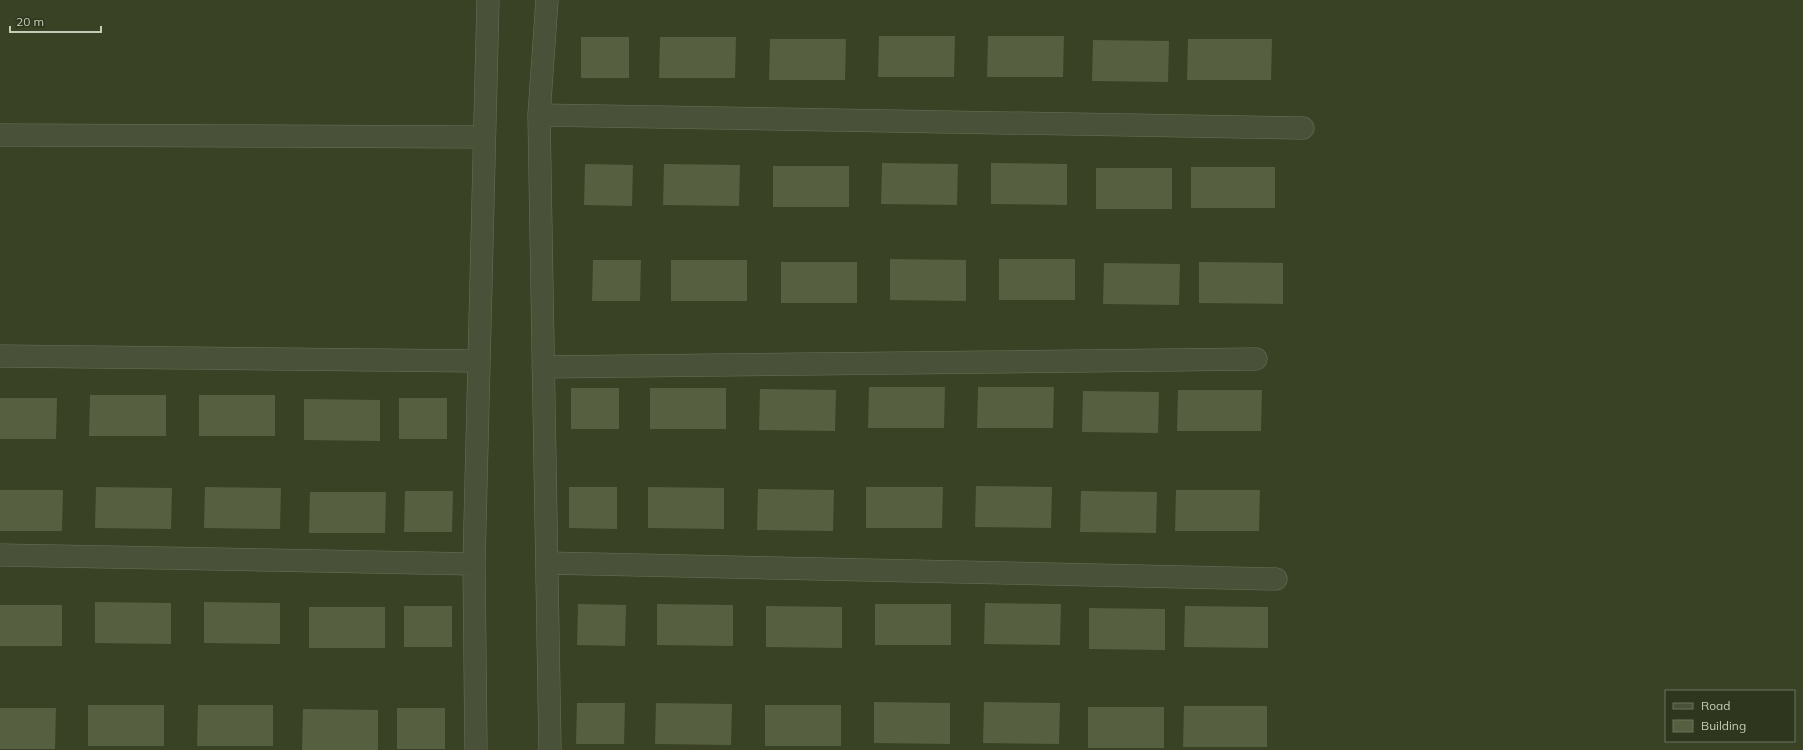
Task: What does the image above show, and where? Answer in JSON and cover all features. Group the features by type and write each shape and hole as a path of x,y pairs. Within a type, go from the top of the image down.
{"street":[{"path":"476,750 474,564 488,0"},
{"path":"547,0 539,115 550,750"},
{"path":"539,115 1304,128"},
{"path":"0,135 484,137"},
{"path":"0,356 478,361"},
{"path":"543,367 1256,359"},
{"path":"0,555 474,564"},
{"path":"547,563 1276,579"}],"building":[{"path":"879,36 955,36 954,77 878,77"},
{"path":"988,36 1064,36 1063,77 987,77"},
{"path":"581,37 629,37 629,78 581,78"},
{"path":"660,37 736,37 735,78 659,78"},
{"path":"770,39 846,39 845,80 769,80"},
{"path":"1188,39 1272,39 1271,80 1187,80"},
{"path":"1093,40 1169,41 1168,82 1092,81"},
{"path":"882,163 958,164 957,205 881,204"},
{"path":"991,163 1067,164 1067,205 991,204"},
{"path":"585,164 633,165 632,206 584,205"},
{"path":"664,164 740,165 739,206 663,205"},
{"path":"773,166 849,166 849,207 773,207"},
{"path":"1191,167 1275,167 1275,208 1191,208"},
{"path":"1096,168 1172,168 1172,209 1096,209"},
{"path":"890,259 966,260 966,301 890,300"},
{"path":"999,259 1075,259 1075,300 999,300"},
{"path":"593,260 641,260 640,301 592,301"},
{"path":"671,260 747,260 747,301 671,301"},
{"path":"781,262 857,262 857,303 781,303"},
{"path":"1199,262 1283,263 1283,304 1199,303"},
{"path":"1104,263 1180,264 1179,305 1103,304"},
{"path":"869,387 945,387 944,428 868,428"},
{"path":"978,387 1054,387 1053,428 977,428"},
{"path":"571,388 619,388 619,429 571,429"},
{"path":"650,388 726,388 726,429 650,429"},
{"path":"760,389 836,390 835,431 759,430"},
{"path":"1178,390 1262,390 1261,431 1177,431"},
{"path":"1083,391 1159,392 1158,433 1082,432"},
{"path":"90,395 166,395 166,436 89,436"},
{"path":"199,395 275,395 275,436 199,436"},
{"path":"0,398 57,398 56,439 0,439"},
{"path":"399,398 447,398 447,439 399,439"},
{"path":"304,399 380,400 380,441 304,440"},
{"path":"976,486 1052,487 1051,528 975,527"},
{"path":"96,487 172,488 171,529 95,528"},
{"path":"205,487 281,488 280,529 204,528"},
{"path":"569,487 617,487 617,529 569,528"},
{"path":"648,487 724,488 724,529 648,528"},
{"path":"866,487 943,487 942,528 866,528"},
{"path":"758,489 834,490 833,531 757,530"},
{"path":"0,490 63,490 62,531 0,531"},
{"path":"1176,490 1260,490 1259,531 1175,531"},
{"path":"405,491 453,491 452,532 404,532"},
{"path":"1081,491 1157,492 1156,533 1080,532"},
{"path":"310,492 386,492 385,533 309,533"},
{"path":"95,602 171,603 171,644 95,643"},
{"path":"204,602 280,603 280,644 204,643"},
{"path":"985,603 1061,604 1060,645 984,644"},
{"path":"578,604 626,605 625,646 577,645"},
{"path":"657,604 733,605 733,646 657,645"},
{"path":"875,604 951,604 951,645 875,645"},
{"path":"0,605 62,605 62,646 0,646"},
{"path":"404,606 452,606 452,647 404,647"},
{"path":"766,606 842,607 842,648 766,647"},
{"path":"1185,606 1268,607 1268,648 1184,647"},
{"path":"309,607 385,607 385,648 309,648"},
{"path":"1089,608 1165,609 1165,650 1089,649"},
{"path":"874,702 950,703 950,744 874,743"},
{"path":"984,702 1060,703 1059,744 983,743"},
{"path":"577,703 625,703 624,744 576,744"},
{"path":"656,703 732,704 731,745 655,744"},
{"path":"88,705 164,705 164,746 88,746"},
{"path":"198,705 273,705 273,746 197,746"},
{"path":"765,705 841,705 841,746 765,746"},
{"path":"1184,706 1267,706 1267,747 1183,747"},
{"path":"1088,707 1164,707 1164,748 1088,748"},
{"path":"0,708 56,708 55,749 0,749"},
{"path":"397,708 445,708 445,749 397,749"},
{"path":"303,709 378,710 378,750 302,750"}]}
